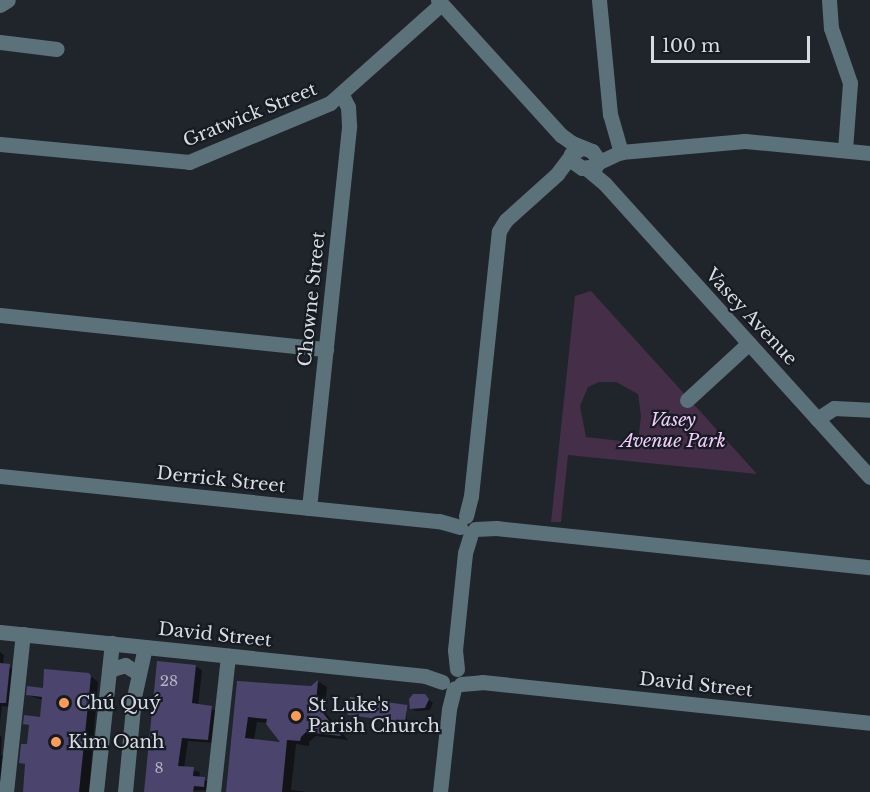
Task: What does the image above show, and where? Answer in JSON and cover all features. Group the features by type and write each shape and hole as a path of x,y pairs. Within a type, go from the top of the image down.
{"street":[{"path":"0,5 8,0"},
{"path":"599,0 610,114 621,152"},
{"path":"829,0 831,28 850,83 845,150"},
{"name":"Gratwick Street","path":"0,144 185,163 321,108 342,95 440,2"},
{"name":"Vasey Avenue","path":"440,2 561,135 585,158 604,184 870,477"},
{"path":"0,42 57,49"},
{"name":"Chowne Street","path":"309,508 349,125 348,107 342,95"},
{"path":"440,792 499,231 506,220 557,174 585,158 606,135 610,114"},
{"path":"585,158 621,152 754,141 870,153"},
{"path":"0,315 326,350"},
{"path":"687,400 749,343"},
{"path":"817,419 834,408 870,410"},
{"name":"Derrick Street","path":"0,476 870,567"},
{"name":"David Street","path":"0,632 870,723"},
{"path":"6,792 23,634"},
{"path":"96,792 112,643"},
{"path":"125,792 138,673 145,647"},
{"path":"213,792 228,656"},
{"path":"109,670 125,665 138,673"}],"green space":[{"name":"Vasey Avenue Park","path":"591,291 757,474 568,455 561,522 551,522 575,296","holes":["599,382 616,382 638,394 641,416 638,443 586,437 580,406 588,387"]}],"building":[{"path":"157,661 196,665 192,703 212,706 208,740 182,738 178,766 194,767 193,776 205,777 204,787 194,786 193,792 144,792"},
{"path":"0,663 10,664 6,703 0,703"},
{"path":"44,669 89,673 91,676 79,792 23,792 25,764 19,763 21,744 27,744 29,725 23,724 24,715 40,717 42,697 26,695 27,686 43,688"},
{"path":"318,680 316,704 341,736 306,732 300,741 287,740 282,792 226,792 237,681 311,686","holes":["248,717 267,719 266,724 280,742 245,738"]},
{"path":"413,694 425,694 429,699 425,708 410,709 409,699"},
{"path":"350,697 407,705 405,723 347,715"}],"place":[{"name":"Chú Quý","path":"64,703"},
{"name":"St Luke's Parish Church","path":"296,716"},
{"name":"Kim Oanh","path":"56,742"}]}
